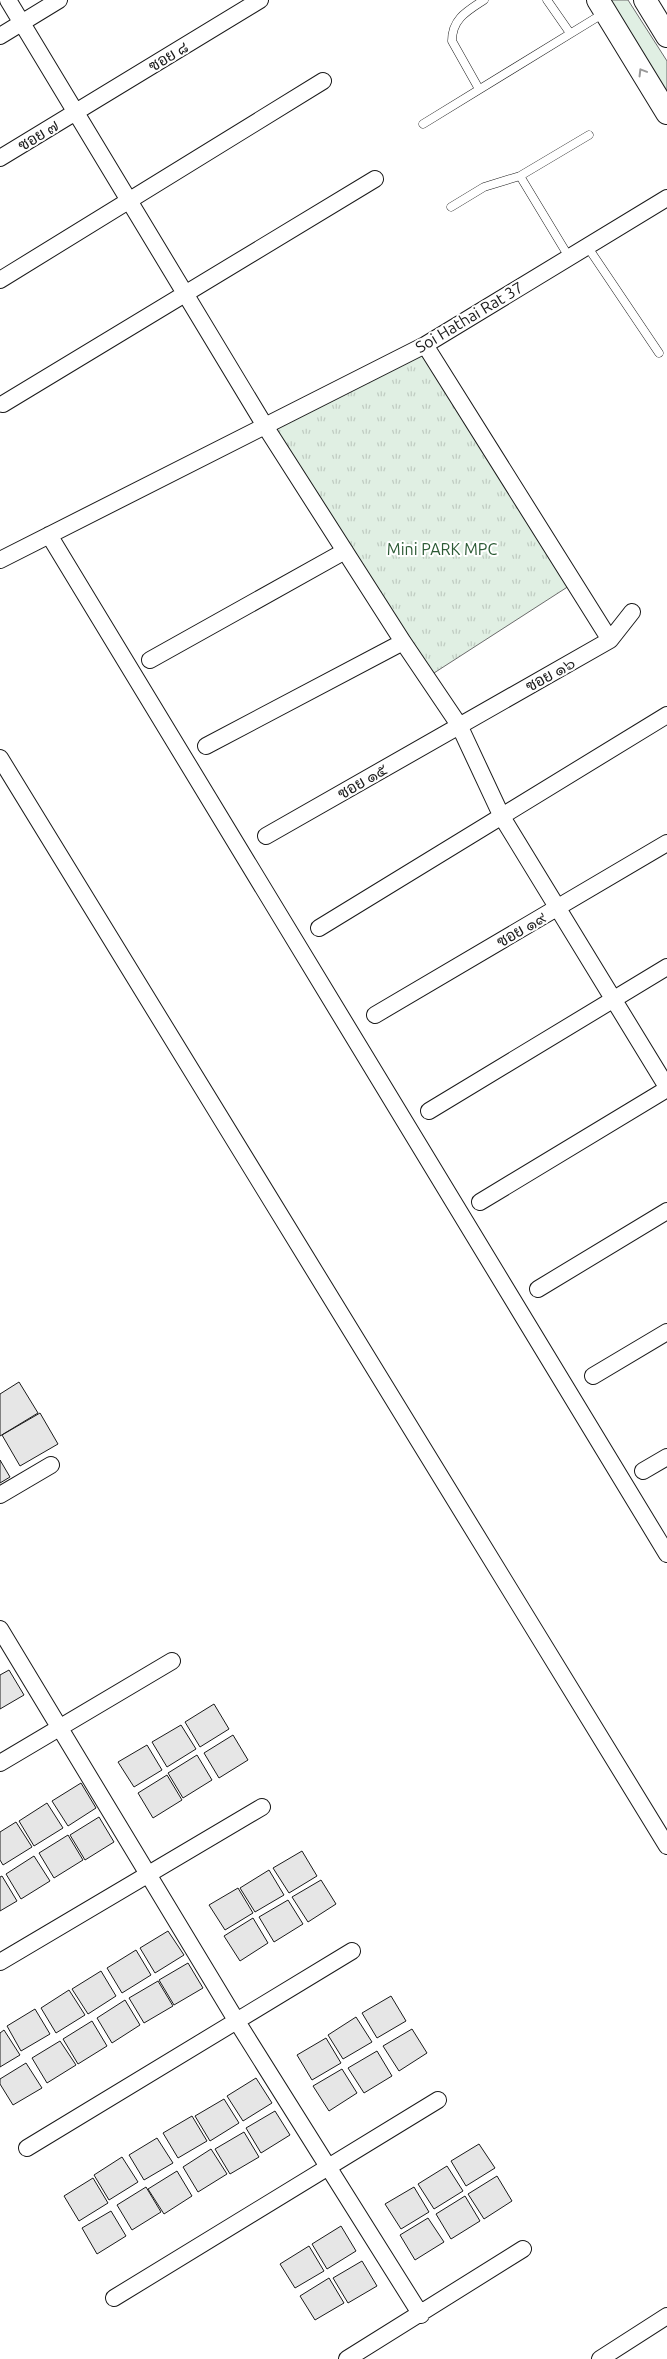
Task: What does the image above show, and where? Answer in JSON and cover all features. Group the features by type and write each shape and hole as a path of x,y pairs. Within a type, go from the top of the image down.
{"main road":[{"path":"602,6 667,114"},
{"path":"655,8 667,36"}],"street":[{"path":"8,0 265,426 459,726 502,817 667,1088 480,1202"},
{"path":"0,36 59,0"},
{"name":"ซอย ๘","path":"76,112 260,0"},
{"path":"0,280 323,82"},
{"name":"ซอย ๗","path":"0,158 76,112"},
{"path":"3,404 375,179"},
{"name":"Soi Hathai Rat 37","path":"0,560 425,345 667,198"},
{"path":"425,345 610,640"},
{"path":"48,535 667,1554"},
{"path":"150,660 345,551"},
{"name":"ซอย ๑๖","path":"459,726 610,640 632,612"},
{"path":"206,746 403,642"},
{"path":"319,928 667,715"},
{"name":"ซอย ๑๕","path":"266,836 459,726"},
{"path":"0,758 667,1846"},
{"name":"ซอย ๑๙","path":"375,1015 667,843"},
{"path":"429,1111 667,967"},
{"path":"538,1289 667,1212"},
{"path":"593,1376 667,1332"},
{"path":"643,1471 667,1457"},
{"path":"0,1495 51,1465"},
{"path":"0,1629 236,2020 327,2168 421,2315"},
{"path":"0,1763 172,1661"},
{"path":"0,1962 262,1807"},
{"path":"27,2148 352,1951"},
{"path":"114,2298 438,2100"},
{"path":"347,2359 421,2315 523,2249"},
{"path":"600,2359 667,2316"}],"lane":[{"path":"479,89 452,41 452,32 457,18 484,0"},
{"path":"547,0 570,33"},
{"path":"423,124 570,33 602,6"},
{"path":"451,207 484,187 520,176 589,135"},
{"path":"520,176 568,257"},
{"path":"587,246 659,353"}],"green space":[{"path":"605,0 628,0 667,61 667,100"},
{"name":"Mini PARK MPC","path":"419,348 569,586 420,682 268,430"}],"building":[{"path":"19,1382 38,1413 0,1436 0,1394"},
{"path":"40,1413 58,1444 20,1466 2,1435"},
{"path":"0,1460 10,1477 0,1483"},
{"path":"9,1670 24,1695 0,1709 0,1675"},
{"path":"214,1704 229,1729 200,1747 185,1722"},
{"path":"181,1725 196,1749 167,1767 152,1742"},
{"path":"233,1735 248,1760 219,1778 204,1753"},
{"path":"147,1745 162,1770 134,1787 118,1762"},
{"path":"197,1755 212,1780 183,1798 168,1773"},
{"path":"167,1775 182,1800 153,1818 138,1793"},
{"path":"81,1783 96,1808 68,1826 52,1801"},
{"path":"47,1803 63,1828 34,1846 19,1821"},
{"path":"99,1817 114,1842 85,1860 70,1835"},
{"path":"16,1822 32,1847 3,1865 0,1860 0,1832"},
{"path":"68,1835 83,1860 54,1878 39,1853"},
{"path":"302,1851 317,1876 289,1893 273,1868"},
{"path":"34,1856 50,1881 21,1899 6,1874"},
{"path":"269,1870 284,1895 255,1912 240,1888"},
{"path":"2,1876 17,1901 0,1911 0,1877"},
{"path":"321,1880 336,1904 308,1922 292,1897"},
{"path":"238,1888 253,1913 225,1930 209,1905"},
{"path":"288,1900 303,1924 274,1942 259,1917"},
{"path":"253,1918 268,1943 240,1961 224,1936"},
{"path":"168,1931 184,1955 155,1973 140,1948"},
{"path":"136,1950 151,1975 122,1993 107,1968"},
{"path":"188,1963 203,1988 174,2005 159,1980"},
{"path":"101,1971 116,1996 88,2014 72,1989"},
{"path":"158,1981 173,2006 144,2023 129,1998"},
{"path":"69,1990 85,2015 56,2033 41,2008"},
{"path":"391,1996 406,2021 377,2038 362,2013"},
{"path":"125,2000 140,2025 112,2043 97,2018"},
{"path":"35,2009 50,2034 21,2051 7,2026"},
{"path":"356,2017 372,2042 343,2059 328,2035"},
{"path":"92,2021 107,2046 78,2064 63,2039"},
{"path":"412,2029 427,2053 399,2071 383,2046"},
{"path":"4,2030 20,2055 0,2067 0,2033"},
{"path":"326,2038 341,2063 312,2080 297,2055"},
{"path":"60,2041 76,2065 47,2083 32,2058"},
{"path":"377,2051 392,2076 364,2093 348,2068"},
{"path":"26,2063 42,2088 13,2105 0,2084 0,2079"},
{"path":"342,2069 357,2093 329,2111 313,2086"},
{"path":"256,2078 272,2103 243,2121 227,2096"},
{"path":"224,2099 239,2123 210,2141 195,2116"},
{"path":"275,2111 290,2135 261,2153 246,2128"},
{"path":"192,2116 207,2141 178,2158 163,2133"},
{"path":"244,2132 259,2157 230,2174 215,2149"},
{"path":"157,2138 173,2163 144,2180 129,2155"},
{"path":"479,2144 495,2168 466,2186 451,2161"},
{"path":"211,2149 227,2174 198,2192 183,2167"},
{"path":"122,2157 138,2182 109,2200 94,2175"},
{"path":"447,2166 463,2191 434,2209 418,2184"},
{"path":"177,2171 192,2196 164,2214 148,2189"},
{"path":"497,2176 512,2201 484,2219 468,2194"},
{"path":"93,2178 108,2203 79,2221 64,2196"},
{"path":"146,2187 161,2212 132,2230 117,2205"},
{"path":"414,2187 429,2212 401,2229 385,2204"},
{"path":"465,2196 480,2221 451,2239 436,2214"},
{"path":"111,2211 126,2236 97,2254 82,2228"},
{"path":"428,2218 444,2242 415,2260 400,2235"},
{"path":"341,2226 356,2251 327,2269 312,2244"},
{"path":"309,2246 324,2271 295,2288 280,2264"},
{"path":"362,2261 377,2286 348,2303 333,2278"},
{"path":"329,2278 344,2303 315,2320 300,2296"}]}
